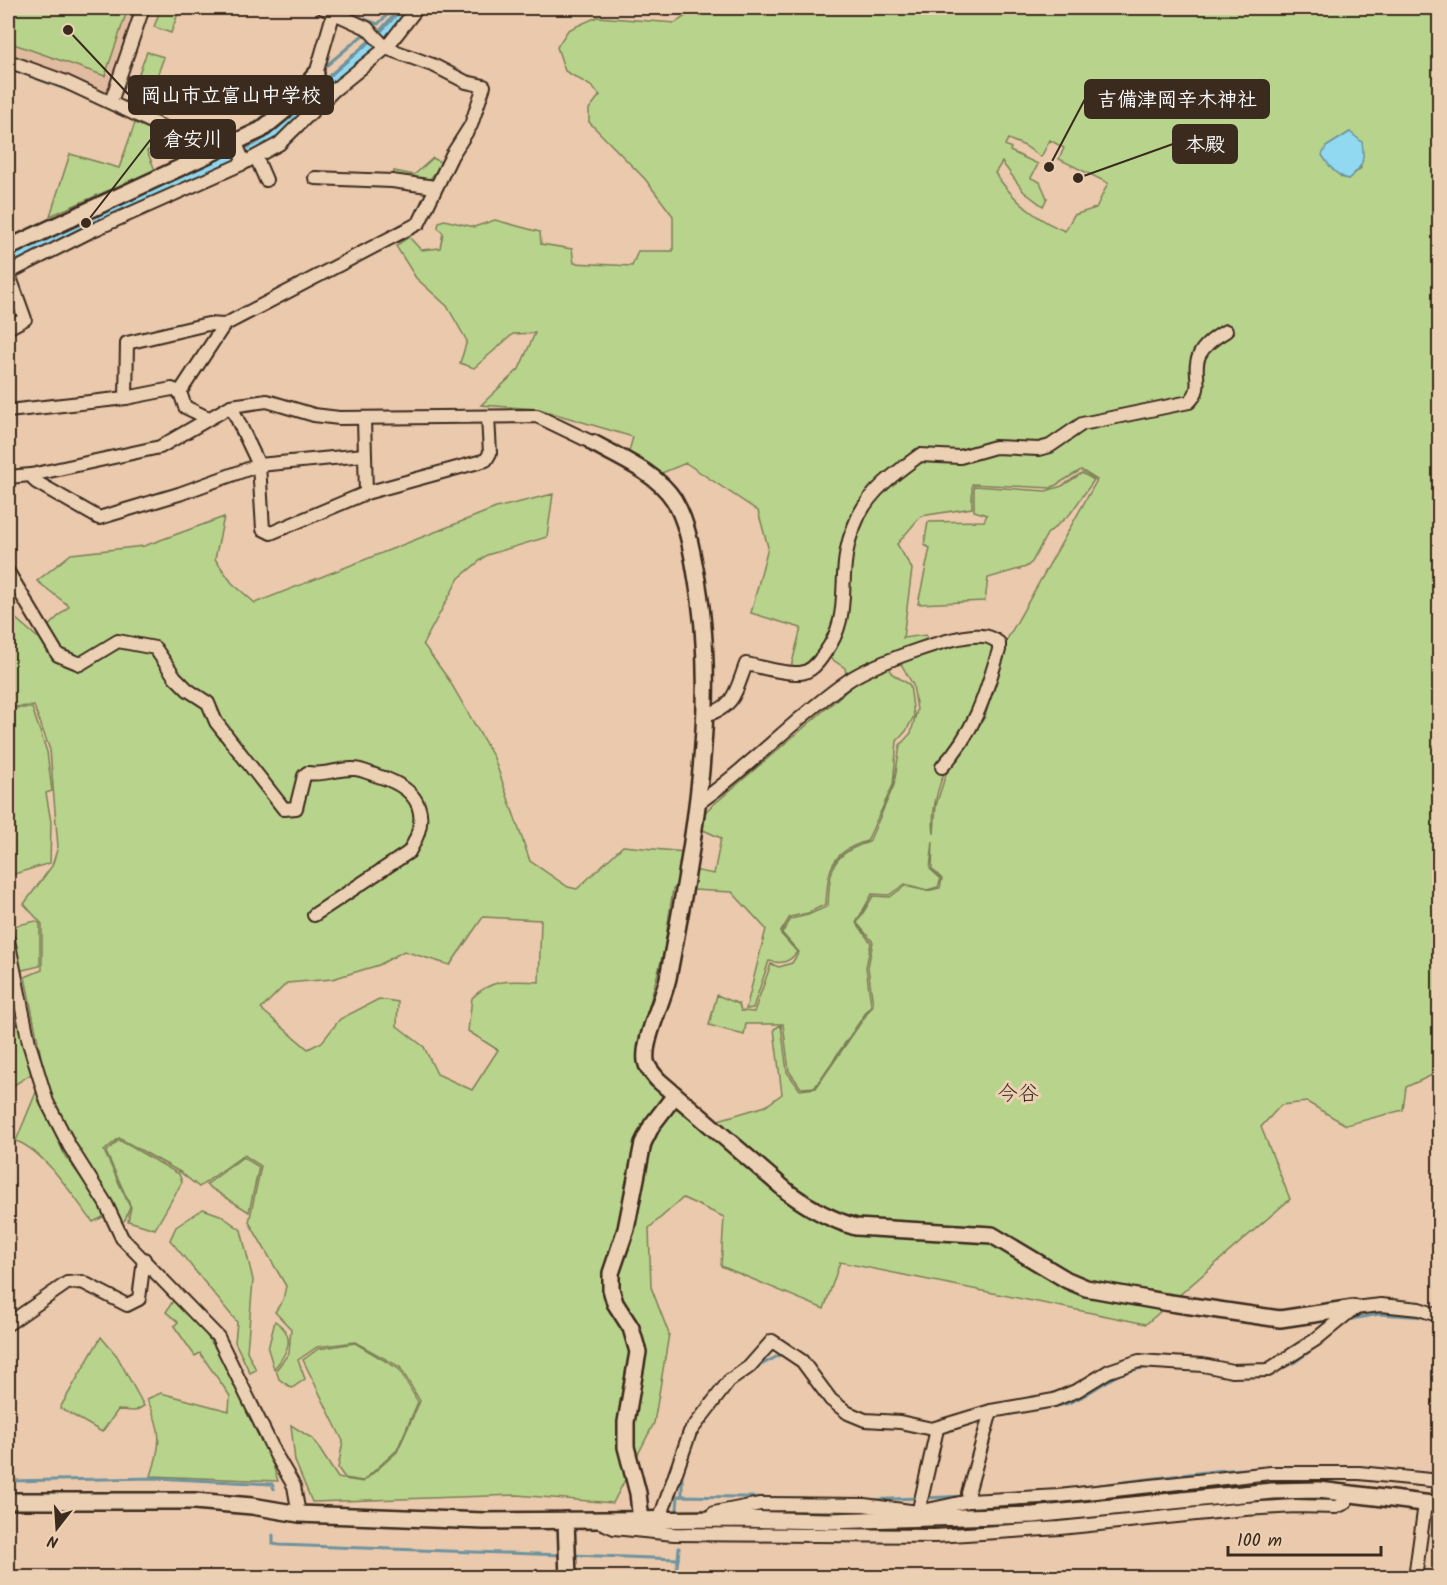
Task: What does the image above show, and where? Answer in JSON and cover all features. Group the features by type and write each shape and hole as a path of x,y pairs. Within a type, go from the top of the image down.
{"street":[{"path":"111,102 143,8"},
{"path":"8,248 206,157 240,154 256,157 288,136 417,8"},
{"path":"8,328 26,320 8,273 240,154 273,122 316,74 331,9 367,28 381,43 466,82 484,86 471,125 435,186 420,223 224,325 180,392"},
{"path":"8,62 66,82 184,137 206,157"},
{"path":"256,157 266,180"},
{"path":"315,178 392,181 435,186"},
{"path":"126,398 126,343 208,324 224,325"},
{"path":"705,715 719,712 729,706 746,664 799,673 810,670 820,661 834,640 843,613 848,544 858,516 870,495 913,460 927,453 960,457 995,447 1039,449 1050,446 1082,424 1189,402 1197,391 1196,364 1200,349 1208,341 1226,331"},
{"path":"8,411 126,398 172,389 180,392"},
{"path":"180,392 185,407 208,418"},
{"path":"8,477 31,475 160,447 231,406 267,401 314,415 364,419 537,416 593,443 658,482 673,499 683,519 703,607 705,715 697,804 668,979 646,1050 646,1063 651,1071 675,1095 789,1193 807,1206 856,1227 992,1235 1067,1280 1086,1288 1143,1299 1280,1318 1381,1305 1419,1309 1440,1316"},
{"path":"231,406 259,465 263,530 271,533 366,493 486,460 490,453 488,417"},
{"path":"364,419 366,493"},
{"path":"31,475 36,482 99,518 179,494 259,465 364,455"},
{"path":"8,572 58,655 69,661 80,664 118,640 155,648 175,677 188,690 208,703 216,722 284,809 296,808 304,776 307,773 320,775 354,769 397,782 410,792 419,806 422,821 409,852 314,915"},
{"path":"697,804 750,764 786,731 860,673 948,640 968,636 993,639 999,643 999,650 982,707 953,754 942,766"},
{"path":"8,940 29,1043 47,1102 70,1147 106,1204 122,1238 218,1337 277,1457 294,1486 299,1514"},
{"path":"641,1521 638,1493 626,1447 626,1422 638,1352 631,1328 615,1303 610,1288 611,1273 626,1230 643,1143 652,1125 675,1095"},
{"path":"8,1324 68,1283 82,1282 127,1305 139,1299 144,1259"},
{"path":"659,1521 690,1432 729,1382 748,1367 772,1341 802,1361 831,1400 856,1417 937,1429 991,1412 1054,1400 1078,1390 1108,1371 1139,1362 1203,1365 1232,1371 1268,1370 1315,1340 1354,1308"},
{"path":"969,1497 991,1412"},
{"path":"920,1507 937,1429"},
{"path":"920,1507 969,1497 1059,1496 1271,1473 1359,1473 1440,1481"},
{"path":"8,1500 194,1502 252,1506 299,1514 484,1521 659,1521 920,1507 1033,1515 1272,1491 1319,1490 1430,1509 1415,1578"},
{"path":"595,1520 614,1528 674,1534 935,1536 1060,1528 1245,1509 1295,1506 1336,1507 1345,1503 1348,1494"},
{"path":"566,1520 568,1578"}],"shaded area":[{"path":"8,8 136,8 109,89 105,92 72,76 8,53"}],"green space":[{"path":"13,8 128,8 105,76 8,42 8,25"},
{"path":"161,8 180,8 171,33 154,27"},
{"path":"698,8 1439,8 1439,1072 1406,1087 1403,1110 1346,1125 1307,1102 1281,1105 1261,1127 1290,1199 1146,1324 840,1262 824,1309 721,1266 724,1217 683,1198 649,1228 651,1287 669,1334 654,1423 613,1503 517,1495 312,1502 295,1461 291,1425 313,1439 338,1478 363,1482 397,1452 420,1401 400,1367 355,1342 317,1347 298,1360 305,1379 292,1388 279,1379 276,1370 289,1353 291,1329 275,1312 283,1300 286,1286 249,1222 261,1166 244,1155 199,1187 180,1172 119,1138 104,1151 130,1207 125,1220 117,1223 50,1102 25,977 42,970 42,924 24,904 52,866 58,847 50,750 34,706 8,707 8,612 37,637 69,606 37,581 71,554 144,546 224,517 215,559 232,583 255,603 496,508 553,494 547,537 487,555 459,578 423,644 449,680 494,758 530,861 568,887 577,889 623,846 684,852 682,868 714,874 721,838 701,829 706,811 849,689 845,668 821,652 808,664 796,668 791,667 801,628 751,613 768,547 758,511 686,463 662,473 628,455 633,437 539,409 481,405 519,369 535,333 513,334 474,368 460,363 467,341 447,306 416,278 396,246 409,237 421,250 440,248 443,233 438,228 439,222 444,220 474,227 495,220 540,232 541,244 572,249 574,263 632,266 638,251 673,251 673,216 645,179 589,122 589,109 600,95 591,86 565,71 557,47 568,30 597,17 675,23","holes":["1350,132 1361,168 1348,179 1341,177 1326,147","1008,139 1025,146 1041,157 1050,140 1064,148 1059,159 1108,183 1096,208 1074,215 1065,231 1044,221 1017,200 995,173 1002,162 1024,192 1043,206 1047,198 1040,182 1031,178 1038,164 1010,151 1011,148 1005,145","1081,470 1097,480 1005,643 985,717 947,771 936,805 934,834 933,816 942,779 989,677 996,649 988,643 977,641 950,645 900,662 913,685 917,710 911,733 900,745 894,785 869,842 846,852 839,858 832,873 828,906 808,915 791,919 782,933 799,952 792,963 779,967 771,964 754,1012 741,1011 739,1004 717,995 709,1025 744,1035 746,1024 783,1024 789,1071 801,1088 815,1087 871,1005 866,967 871,943 856,923 872,894 889,895 905,884 927,890 938,887 941,879 930,869 933,841 932,869 942,879 940,888 927,891 905,886 890,897 873,896 857,923 873,942 868,967 873,1005 816,1088 800,1090 787,1072 781,1025 774,1029 782,1094 766,1106 698,1126 643,1074 637,1051 664,950 673,889 732,892 766,929 746,1009 753,1008 769,961 784,962 797,952 780,933 790,917 808,913 826,904 828,881 833,864 845,851 867,841 893,785 897,741 906,731 914,716 910,685 891,673 889,658 927,642 926,635 903,638 912,569 897,544 921,516 972,508 972,484 1051,488","483,917 541,920 539,982 495,983 472,998 468,1031 498,1050 472,1090 437,1074 424,1047 397,1026 398,1002 379,999 340,1019 322,1042 308,1049 261,1009 287,983 332,979 379,965 404,951 450,965"]},
{"path":"147,52 164,57 151,93 134,87"},
{"path":"135,123 163,135 158,145 147,151 155,170 50,216 70,154 119,168"},
{"path":"433,158 442,163 428,182 393,177 394,171 414,175"},
{"path":"1082,473 1094,480 1070,514 1047,534 1032,562 1026,567 988,578 985,601 918,604 930,548 924,545 928,522 984,521 987,515 974,511 974,486 1046,491 1062,486"},
{"path":"8,708 32,708 47,752 52,791 46,793 51,822 50,863 8,876"},
{"path":"36,921 40,924 40,966 18,971 9,927"},
{"path":"8,1023 19,1025 33,1073 8,1089"},
{"path":"37,1090 65,1156 91,1191 105,1216 93,1222 68,1188 38,1154 16,1141"},
{"path":"119,1140 179,1174 182,1182 155,1229 128,1221 131,1207 106,1152"},
{"path":"243,1157 259,1167 249,1212 206,1185"},
{"path":"203,1209 220,1215 241,1230 253,1280 247,1351 256,1370 250,1373 235,1342 237,1322 170,1240 176,1227"},
{"path":"176,1296 207,1336 236,1383 260,1433 278,1481 151,1476 159,1437 156,1419 147,1399 161,1393 229,1411 230,1396 200,1353 195,1356 174,1326 178,1322 166,1312"},
{"path":"275,1321 286,1332 288,1344 274,1369 268,1349"},
{"path":"101,1337 117,1356 144,1406 135,1411 118,1410 102,1432 60,1408"},
{"path":"355,1343 399,1369 418,1402 397,1450 363,1481 345,1478 338,1468 343,1441 303,1360 318,1349"}],"water":[{"path":"402,8 410,8 389,37 325,91 276,139 247,156 8,266 8,254 231,152 244,150 257,144 284,123 329,78 376,37"},
{"path":"1350,132 1362,142 1363,154 1360,167 1348,179 1336,173 1322,155 1326,147"}],"waterway":[{"path":"353,15 378,24 394,8"},
{"path":"378,33 400,8"},
{"path":"327,65 364,34"},
{"path":"308,94 373,38"},
{"path":"8,68 68,90"},
{"path":"245,130 271,112 309,70"},
{"path":"169,137 182,159 179,160"},
{"path":"1347,1320 1379,1314 1426,1317"},
{"path":"1276,1371 1295,1362 1319,1344"},
{"path":"753,1369 782,1354"},
{"path":"1047,1405 1065,1404 1120,1374 1148,1367"},
{"path":"1050,1491 1214,1471 1261,1468"},
{"path":"1367,1468 1440,1475"},
{"path":"682,1472 682,1496"},
{"path":"8,1481 154,1478 272,1484 274,1489"},
{"path":"677,1509 678,1496 804,1498"},
{"path":"924,1498 966,1496"},
{"path":"867,1500 918,1498"},
{"path":"273,1535 273,1544 279,1545 562,1555"},
{"path":"572,1555 678,1559 679,1548"},
{"path":"675,1578 678,1559"}],"place":[{"name":"岡山市立富山中学校","path":"68,30"},
{"name":"吉備津岡辛木神社","path":"1049,167"},
{"name":"本殿","path":"1078,178"},
{"name":"倉安川","path":"86,223"}],"district":[{"name":"今谷","path":"1018,1093"}]}
